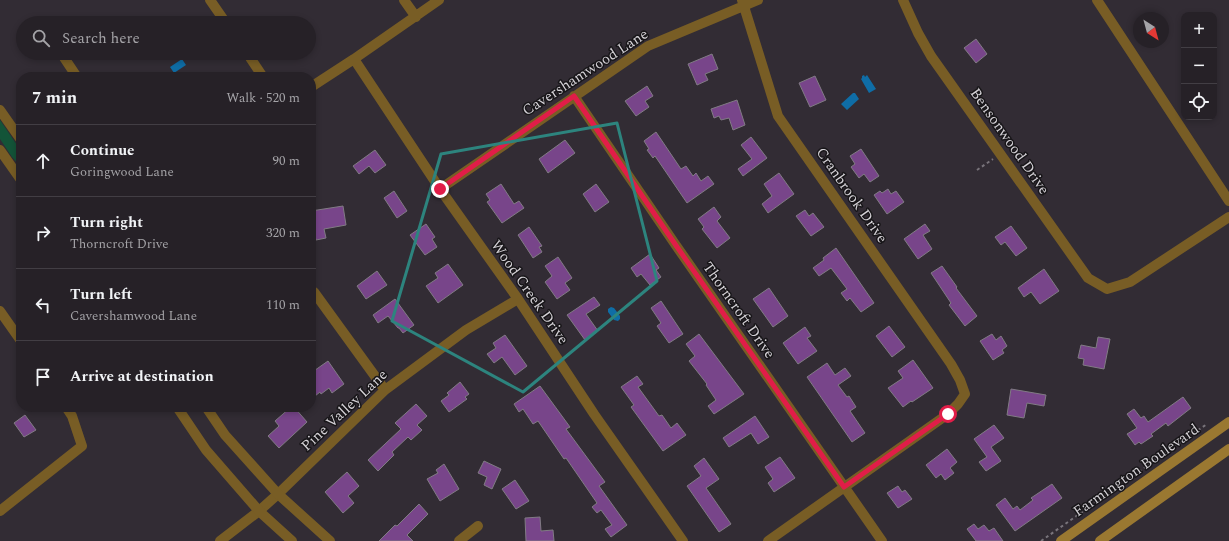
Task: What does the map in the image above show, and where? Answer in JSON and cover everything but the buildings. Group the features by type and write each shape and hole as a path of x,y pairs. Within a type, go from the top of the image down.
{"main road":[{"name":"Farmington Boulevard","path":"1061,541 1073,538 1229,422"},
{"path":"1100,541 1229,449"}],"street":[{"path":"210,0 221,16"},
{"path":"404,0 416,17"},
{"path":"316,84 354,60 439,0"},
{"name":"Cavershamwood Lane","path":"440,189 648,46 743,3 758,0"},
{"name":"Bensonwood Drive","path":"903,0 924,45 1088,278 1106,289 1130,282 1229,216"},
{"path":"1097,0 1229,201"},
{"name":"Cranbrook Drive","path":"743,3 778,116 951,364 960,380 965,394 948,414 844,487"},
{"path":"66,60 74,72"},
{"path":"252,60 260,72"},
{"name":"Wood Creek Drive","path":"354,60 440,189 518,299 594,414 683,541"},
{"name":"Thorncroft Drive","path":"574,96 882,541"},
{"path":"0,110 16,133"},
{"path":"0,150 16,173"},
{"path":"316,295 385,390"},
{"name":"Pine Valley Lane","path":"220,541 259,511 278,494 385,390 466,330 518,299"},
{"path":"0,311 16,334"},
{"path":"0,511 82,446 69,412"},
{"path":"180,412 206,450 259,511 292,541"},
{"path":"210,412 226,435 278,494 330,541"},
{"path":"768,541 844,487"},
{"path":"460,541 478,526"}],"path":[{"path":"977,170 994,158"},
{"path":"1041,541 1207,424"}],"highlighted area":[{"path":"617,123 657,281 523,392 392,321 441,154"}],"green space":[{"path":"0,120 16,144 16,161 12,157 0,139"}],"water":[{"path":"180,60 183,60 186,65 176,72 173,72 170,67"},
{"path":"864,75 865,77 867,75 876,89 869,93 861,79"},
{"path":"853,93 855,93 859,99 847,110 841,104"},
{"path":"611,307 614,308 620,316 618,321 614,320 608,312 608,309"}],"route":[{"path":"440,189 574,96 844,487 948,414"}]}
